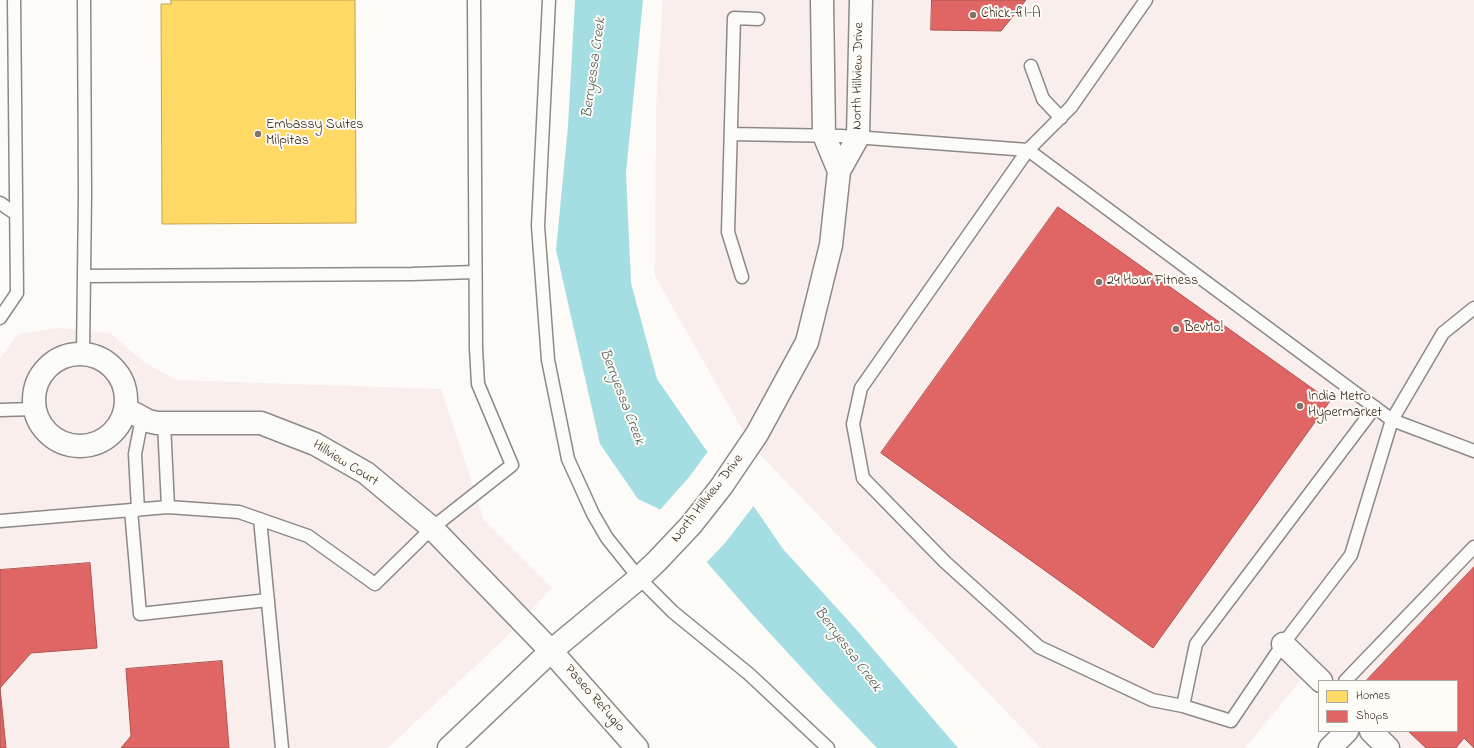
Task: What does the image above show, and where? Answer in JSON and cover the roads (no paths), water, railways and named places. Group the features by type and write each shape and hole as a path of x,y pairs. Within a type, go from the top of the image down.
{"street":[{"name":"North Hillview Drive","path":"822,0 824,135 839,171"},
{"name":"North Hillview Drive","path":"449,748 551,650 639,578 692,525 750,445 807,342 831,245 839,171 858,137 861,0"},
{"path":"83,354 98,357 112,366 122,378 134,413 121,424 111,436 98,444 82,447 67,445 54,438 43,428 36,415 34,401 36,386 43,373 53,362 67,356 83,354"},
{"name":"Hillview Court","path":"134,413 148,421 164,424 261,423 315,444 366,473 432,528 551,650"},
{"path":"1283,644 1320,680"},
{"name":"Paseo Refugio","path":"551,650 637,748"},
{"path":"1330,748 1346,732"},
{"path":"1372,732 1388,748"}],"lane":[{"path":"0,318 16,293 14,0"},
{"path":"83,354 84,0"},
{"path":"0,521 168,507 239,512 308,536 375,584 432,528 512,465 478,384 475,272 474,0"},
{"path":"549,0 538,226 548,360 568,459 593,514 607,538 639,578 674,612 749,674 828,748"},
{"path":"1146,0 1071,107 1028,150 861,388 854,424 863,478 945,562 1039,647 1152,700 1184,706 1232,721 1283,644 1352,555 1392,420 1443,333 1474,308"},
{"path":"742,277 728,232 734,18 758,19"},
{"path":"1031,66 1043,99 1061,118"},
{"path":"731,134 824,135 1028,150 1392,420 1473,449"},
{"path":"0,203 16,214"},
{"path":"84,276 404,274 475,272"},
{"path":"1184,706 1196,644 1375,407"},
{"path":"0,410 35,409"},
{"path":"134,413 135,510 140,614 268,600"},
{"path":"164,424 168,507"},
{"path":"260,519 282,748"},
{"path":"1346,680 1474,548"}],"water":[{"name":"Berryessa Creek","path":"575,0 643,0 626,173 631,283 657,379 704,447 755,508 783,549 855,628 958,748 877,748 753,615 661,510 638,499 600,444 556,250 568,126"}],"place":[{"name":"Chick-fil-A","path":"973,15"},
{"name":"Embassy Suites Milpitas","path":"258,134"},
{"name":"24 Hour Fitness","path":"1099,282"},
{"name":"BevMo!","path":"1176,329"},
{"name":"India Metro Hypermarket","path":"1300,406"}]}
